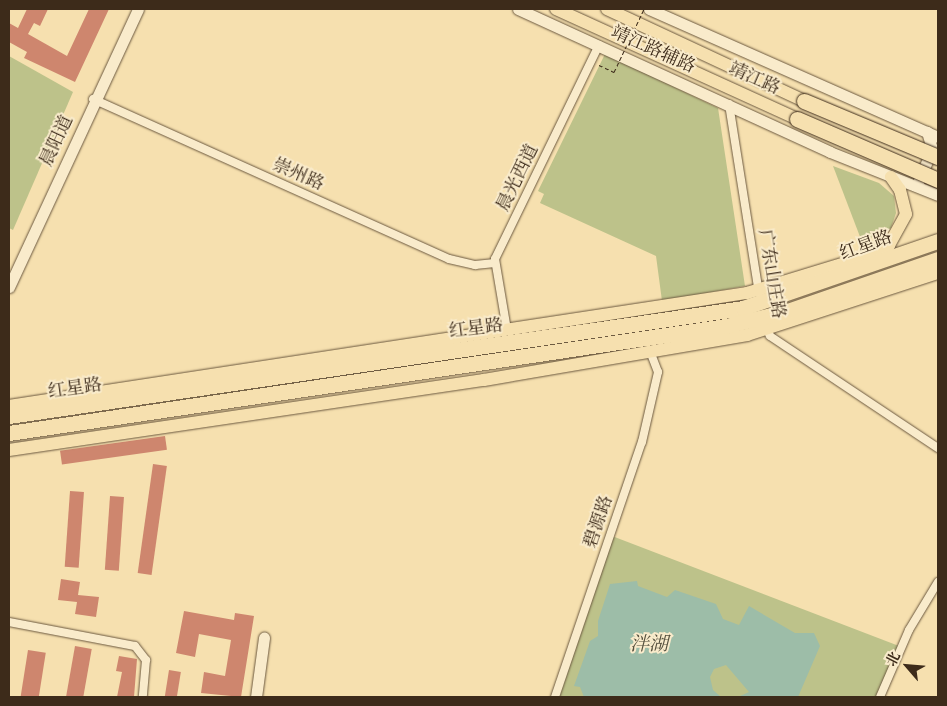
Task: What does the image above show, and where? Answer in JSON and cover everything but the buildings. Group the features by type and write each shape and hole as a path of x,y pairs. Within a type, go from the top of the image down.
{"highway":[{"name":"靖江路","path":"804,101 938,156"},
{"name":"靖江路","path":"797,119 936,189"},
{"name":"红星路","path":"9,416 744,308 762,310 869,261 938,240"},
{"name":"红星路","path":"9,433 762,310 938,260"},
{"path":"762,310 782,322"}],"main road":[{"name":"靖江路","path":"556,9 797,119"},
{"name":"靖江路","path":"607,9 804,101"},
{"path":"869,261 889,245 906,214 900,190 891,177"},
{"path":"782,322 938,273"},
{"path":"9,406 507,330 762,310"},
{"path":"9,450 652,354 762,310"}],"street":[{"name":"晨阳道","path":"9,287 132,9"},
{"name":"晨阳道","path":"9,277 138,9"},
{"name":"靖江路辅路","path":"518,9 891,177 908,184 936,189"},
{"name":"靖江路辅路","path":"649,9 933,135"},
{"name":"晨光西道","path":"495,263 599,45"},
{"name":"崇州路","path":"93,100 448,259 475,265 495,263"},
{"name":"广东山庄路","path":"729,104 762,310 938,448"},
{"path":"908,184 920,179 930,161 933,135"},
{"path":"936,189 927,182 938,156"},
{"path":"869,261 889,245"},
{"path":"495,263 507,330"},
{"name":"碧源路","path":"555,697 642,442 658,372 652,354"},
{"path":"880,697 910,630 938,582"},
{"path":"9,622 135,646 146,660 143,697"},
{"path":"256,697 264,638"}],"path":[{"path":"592,61 614,72 644,9"}],"green space":[{"path":"605,54 718,108 745,286 662,301 656,256 540,203 544,194 538,191"},
{"path":"9,56 73,92 13,230 9,228"},
{"path":"833,166 879,183 894,196 896,213 891,228 862,242"},
{"path":"612,536 899,646 876,697 557,697"}],"water":[{"name":"泮湖","path":"637,581 638,586 667,597 675,590 716,604 723,619 739,625 749,606 795,633 814,633 820,646 798,697 738,697 749,692 726,665 714,669 710,677 713,690 721,697 584,697 580,687 574,686 590,641 598,636 598,621 610,584"}]}
